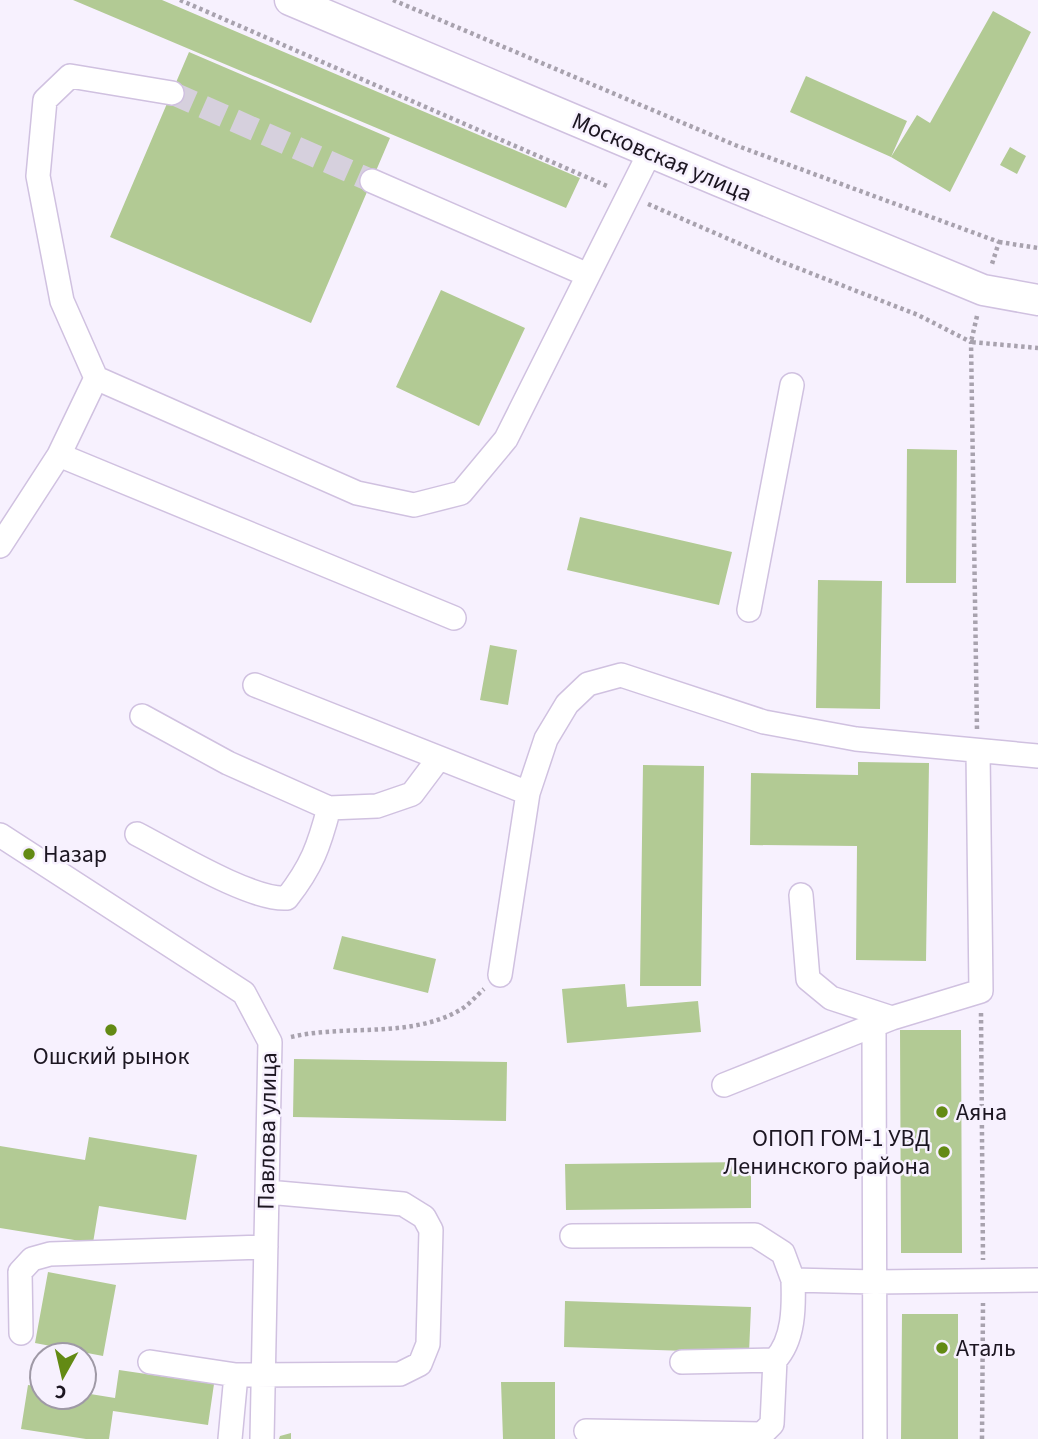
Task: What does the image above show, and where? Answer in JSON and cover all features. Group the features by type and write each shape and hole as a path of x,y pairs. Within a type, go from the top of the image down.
{"main road":[{"name":"Московская улица","path":"290,0 983,290 1038,300"}],"street":[{"path":"172,93 70,76 45,100 38,176 40,188 62,301 96,378 357,493 414,505 461,493 506,439 650,152"},
{"path":"372,181 589,275"},
{"path":"0,546 59,455 96,378"},
{"path":"749,610 792,385"},
{"path":"59,455 454,618"},
{"path":"500,975 528,793 546,738 567,704 588,684 621,675 764,722 856,739 1038,756"},
{"path":"255,685 528,793"},
{"path":"142,716 228,763 329,808 377,806 412,794 439,758"},
{"path":"724,1085 883,1022 981,991 978,752"},
{"path":"137,834 251,892 276,899 287,898 305,875 318,848 329,808"},
{"name":"Павлова улица","path":"0,835 244,993 270,1042 262,1439"},
{"path":"801,895 808,979 831,998 883,1022"},
{"path":"875,1439 875,1282 883,1022"},
{"path":"150,1362 236,1375 400,1374 420,1364 428,1344 431,1243 431,1230 424,1217 403,1204 267,1192"},
{"path":"572,1236 755,1235 783,1253 793,1280 790,1332 785,1350 775,1360 772,1424 762,1434 586,1431"},
{"path":"21,1333 20,1272 32,1259 50,1254 265,1247"},
{"path":"793,1280 1038,1280"},
{"path":"682,1363 775,1360"},
{"path":"230,1439 236,1375"}],"path":[{"path":"180,0 777,260 918,315 971,342 1038,348"},
{"path":"393,0 735,145 999,242 1038,248"},
{"path":"978,752 971,342 983,290 999,242"},
{"path":"270,1042 313,1032 419,1025 460,1010 500,975"},
{"path":"981,991 982,1439"}],"building":[{"path":"73,0 162,0 580,178 566,208"},
{"path":"993,11 1031,32 950,192 891,157 917,115 930,123"},
{"path":"189,52 390,138 311,323 110,237"},
{"path":"806,76 907,121 891,157 790,112"},
{"path":"1010,147 1026,156 1017,174 1000,165"},
{"path":"441,290 525,328 479,426 396,387"},
{"path":"907,449 957,450 956,583 906,583"},
{"path":"580,517 732,552 719,605 567,570"},
{"path":"818,580 882,581 880,709 816,708"},
{"path":"490,645 517,650 508,705 480,700"},
{"path":"858,762 929,763 926,961 856,960 857,846 750,845 751,773 858,775"},
{"path":"643,765 704,766 701,986 640,986"},
{"path":"342,936 436,959 428,993 333,969"},
{"path":"625,984 627,1007 698,1001 701,1032 567,1043 562,989"},
{"path":"900,1030 961,1030 962,1253 901,1253"},
{"path":"294,1059 507,1062 506,1121 293,1117"},
{"path":"89,1137 197,1155 186,1220 99,1206 93,1243 0,1228 0,1146 85,1160"},
{"path":"751,1162 751,1208 566,1210 565,1164"},
{"path":"48,1272 116,1285 103,1356 98,1355 98,1341 35,1341"},
{"path":"565,1301 751,1307 749,1353 564,1347"},
{"path":"902,1314 958,1314 958,1439 901,1439"},
{"path":"119,1370 214,1384 208,1425 113,1411 109,1439 86,1439 21,1429 28,1385 28,1411 98,1411 98,1395 115,1398"},
{"path":"501,1382 555,1382 555,1439 503,1439"},
{"path":"291,1433 291,1439 279,1439 280,1436"}],"tunnel":[{"path":"172,93 372,181"}],"place":[{"name":"Назар","path":"29,854"},
{"name":"Ошский рынок","path":"111,1030"},
{"name":"Аяна","path":"942,1112"},
{"name":"ОПОП ГОМ-1 УВД Ленинского района","path":"944,1152"},
{"name":"Аталь","path":"942,1348"}]}
